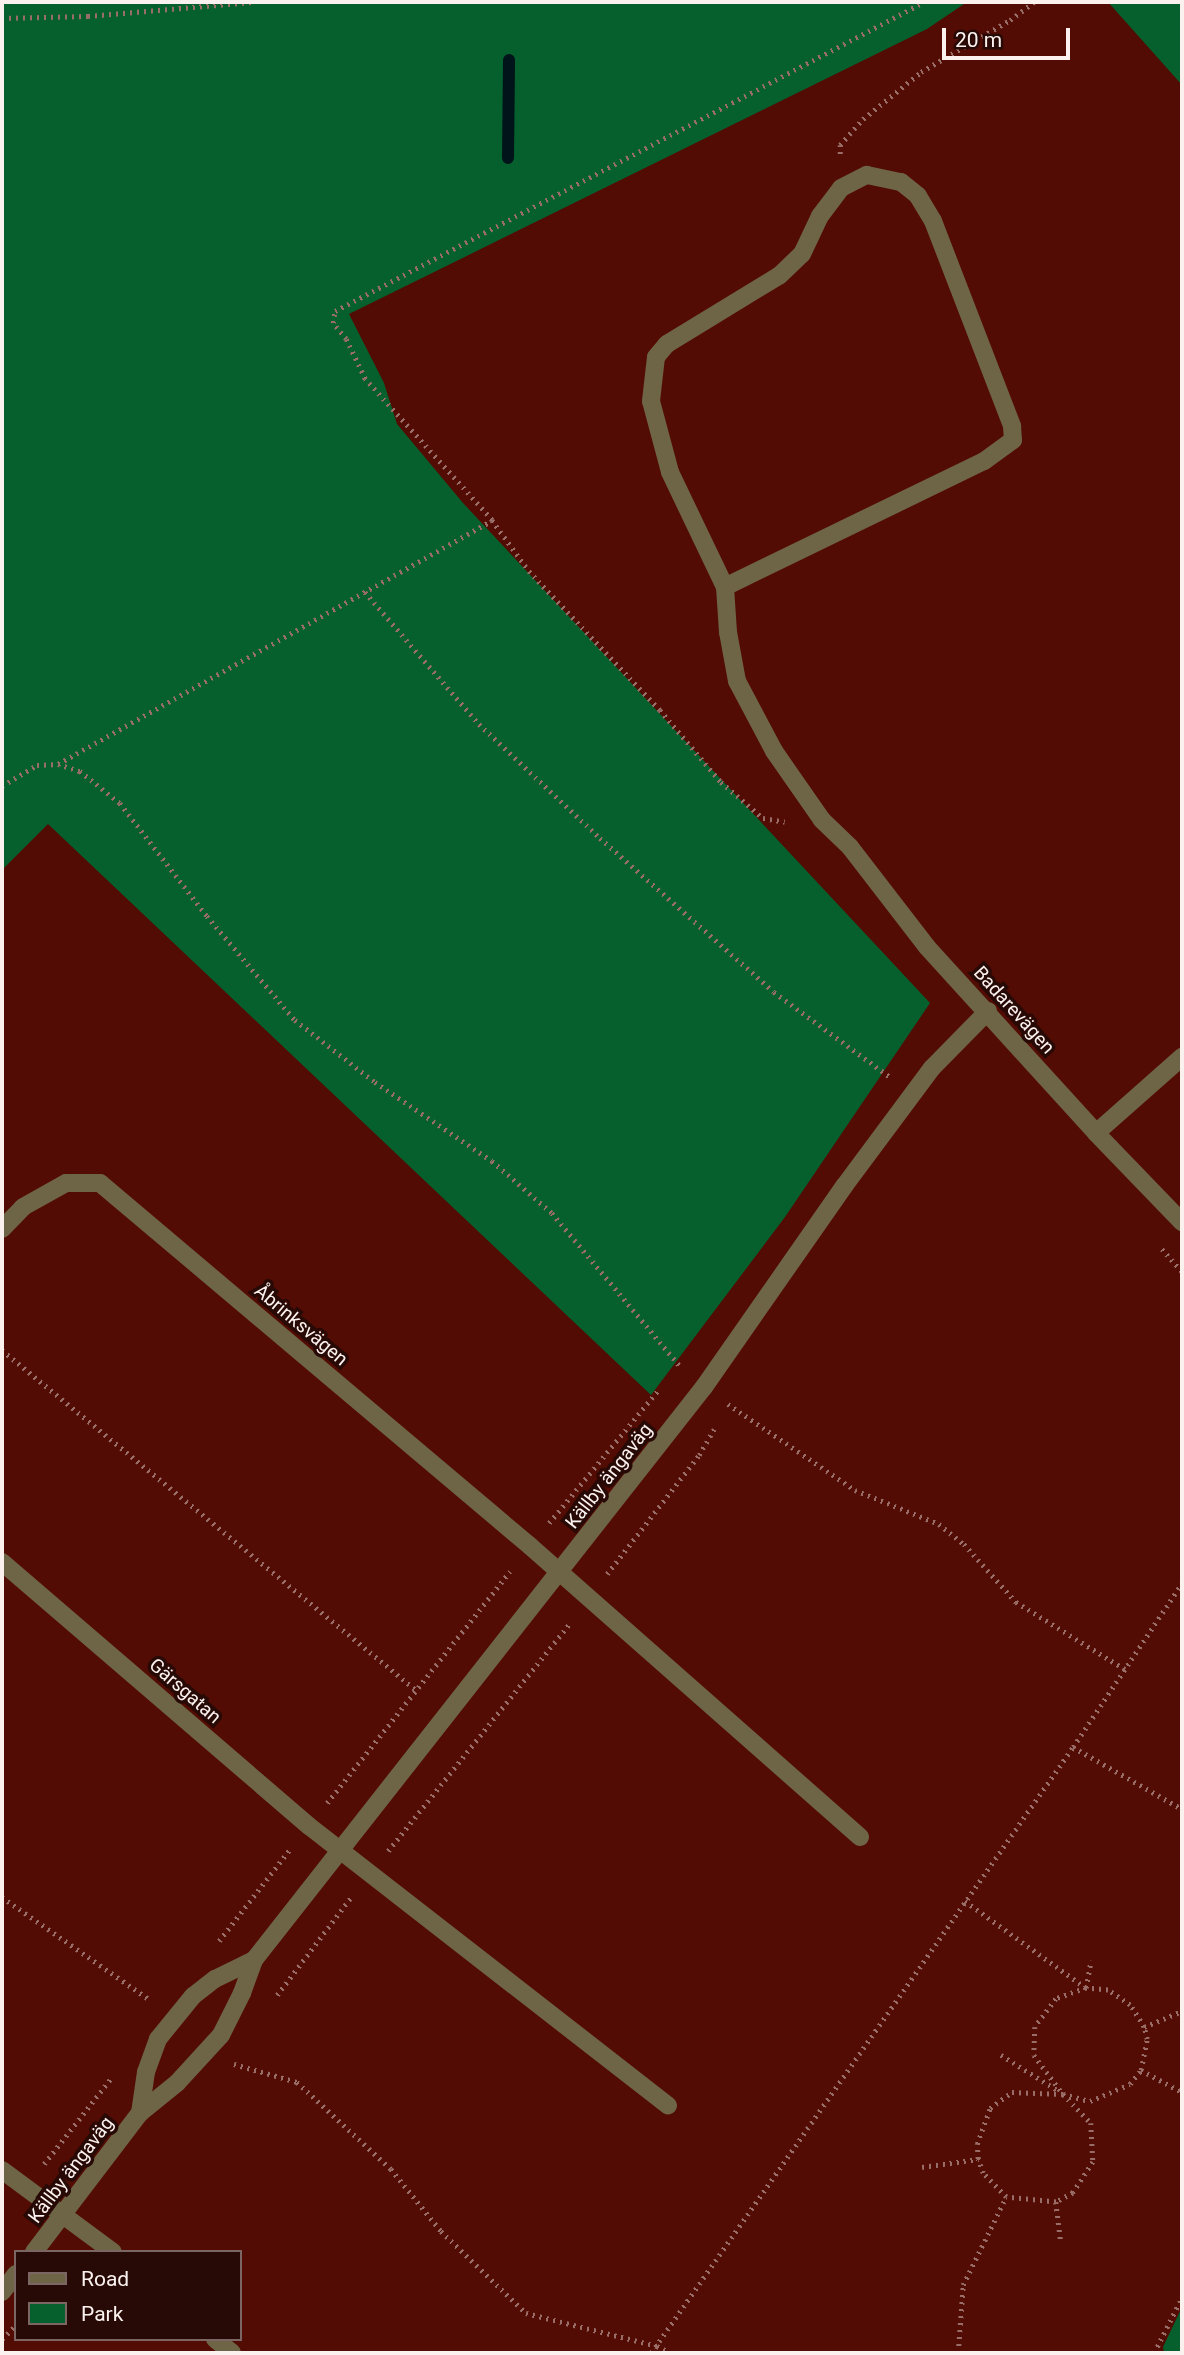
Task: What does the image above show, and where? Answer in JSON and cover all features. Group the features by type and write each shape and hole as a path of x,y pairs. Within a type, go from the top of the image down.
{"street":[{"path":"867,174 901,182 918,196 938,234 1012,426 1013,440 984,461 725,587 670,472 651,401 656,357 667,345 780,275 802,254 820,216 841,188 867,174"},
{"name":"Badarevägen","path":"725,587 728,632 737,681 774,751 822,820 850,847 927,947 1182,1222"},
{"name":"Källby ängaväg","path":"36,2250 140,2113 177,2083 221,2035 242,1993 254,1960 560,1574 704,1387 845,1185 932,1068 988,1011"},
{"path":"1097,1133 1182,1057"},
{"name":"Åbrinksvägen","path":"2,1229 23,1207 66,1183 100,1183 530,1546 860,1837"},
{"name":"Gärsgatan","path":"2,1562 369,1875 668,2105"},
{"name":"Källby ängaväg","path":"140,2113 146,2072 158,2039 193,1996 215,1979 254,1960"},
{"path":"2,2170 110,2250"},
{"path":"2,2292 14,2277"},
{"path":"217,2341 232,2353"}],"path":[{"path":"2,18 88,16 252,2"},
{"path":"822,820 790,823 763,818 721,782 660,710 529,571 492,520 365,379 346,339 333,323 335,312 924,2"},
{"path":"841,188 840,145 863,119 920,72 1010,20 1034,2"},
{"path":"58,764 492,520"},
{"path":"365,592 479,724 600,838 774,992 912,1094"},
{"path":"2,786 37,765 58,764 80,771 120,803 207,916 295,1020 375,1082 492,1161 552,1213 680,1365 704,1387 855,1490 939,1524 964,1544 1016,1602 1125,1670"},
{"path":"2,1350 416,1690"},
{"path":"672,1374 680,1365"},
{"path":"216,1945 530,1546 665,1382"},
{"path":"723,1414 728,1404"},
{"path":"271,2003 369,1875 589,1599 640,1528 699,1455 717,1424"},
{"path":"652,2353 1073,1747 1182,1583"},
{"path":"1073,1747 1182,1809"},
{"path":"2,1897 176,2018"},
{"path":"965,1901 1086,1988"},
{"path":"1086,1988 1091,1960"},
{"path":"1144,2027 1130,2005 1108,1990 1086,1988 1056,1999 1035,2027 1034,2055 1063,2094 1090,2123 1093,2162 1073,2193 1056,2202 1012,2200 1006,2197 983,2173 978,2159 977,2144 990,2108 1012,2092 1063,2094 1090,2101 1130,2084 1141,2070 1147,2039 1144,2027"},
{"path":"1144,2027 1182,2011"},
{"path":"238,2053 231,2063 297,2082 391,2169 441,2231 526,2313 657,2346 671,2353"},
{"path":"1001,2055 1063,2094"},
{"path":"1141,2070 1182,2092"},
{"path":"26,2187 116,2072"},
{"path":"922,2167 978,2159"},
{"path":"958,2353 963,2285 1006,2197"},
{"path":"1056,2202 1061,2240"},
{"path":"1153,2353 1182,2297"}],"green space":[{"path":"2,2 967,2 927,29 349,314 384,383 397,424 463,503 930,1003 785,1217 651,1395 48,824 2,870"},
{"path":"1108,2 1182,2 1182,85"},
{"path":"1182,2307 1182,2353 1164,2353 1163,2347"}],"waterway":[{"path":"508,158 509,60"}]}
